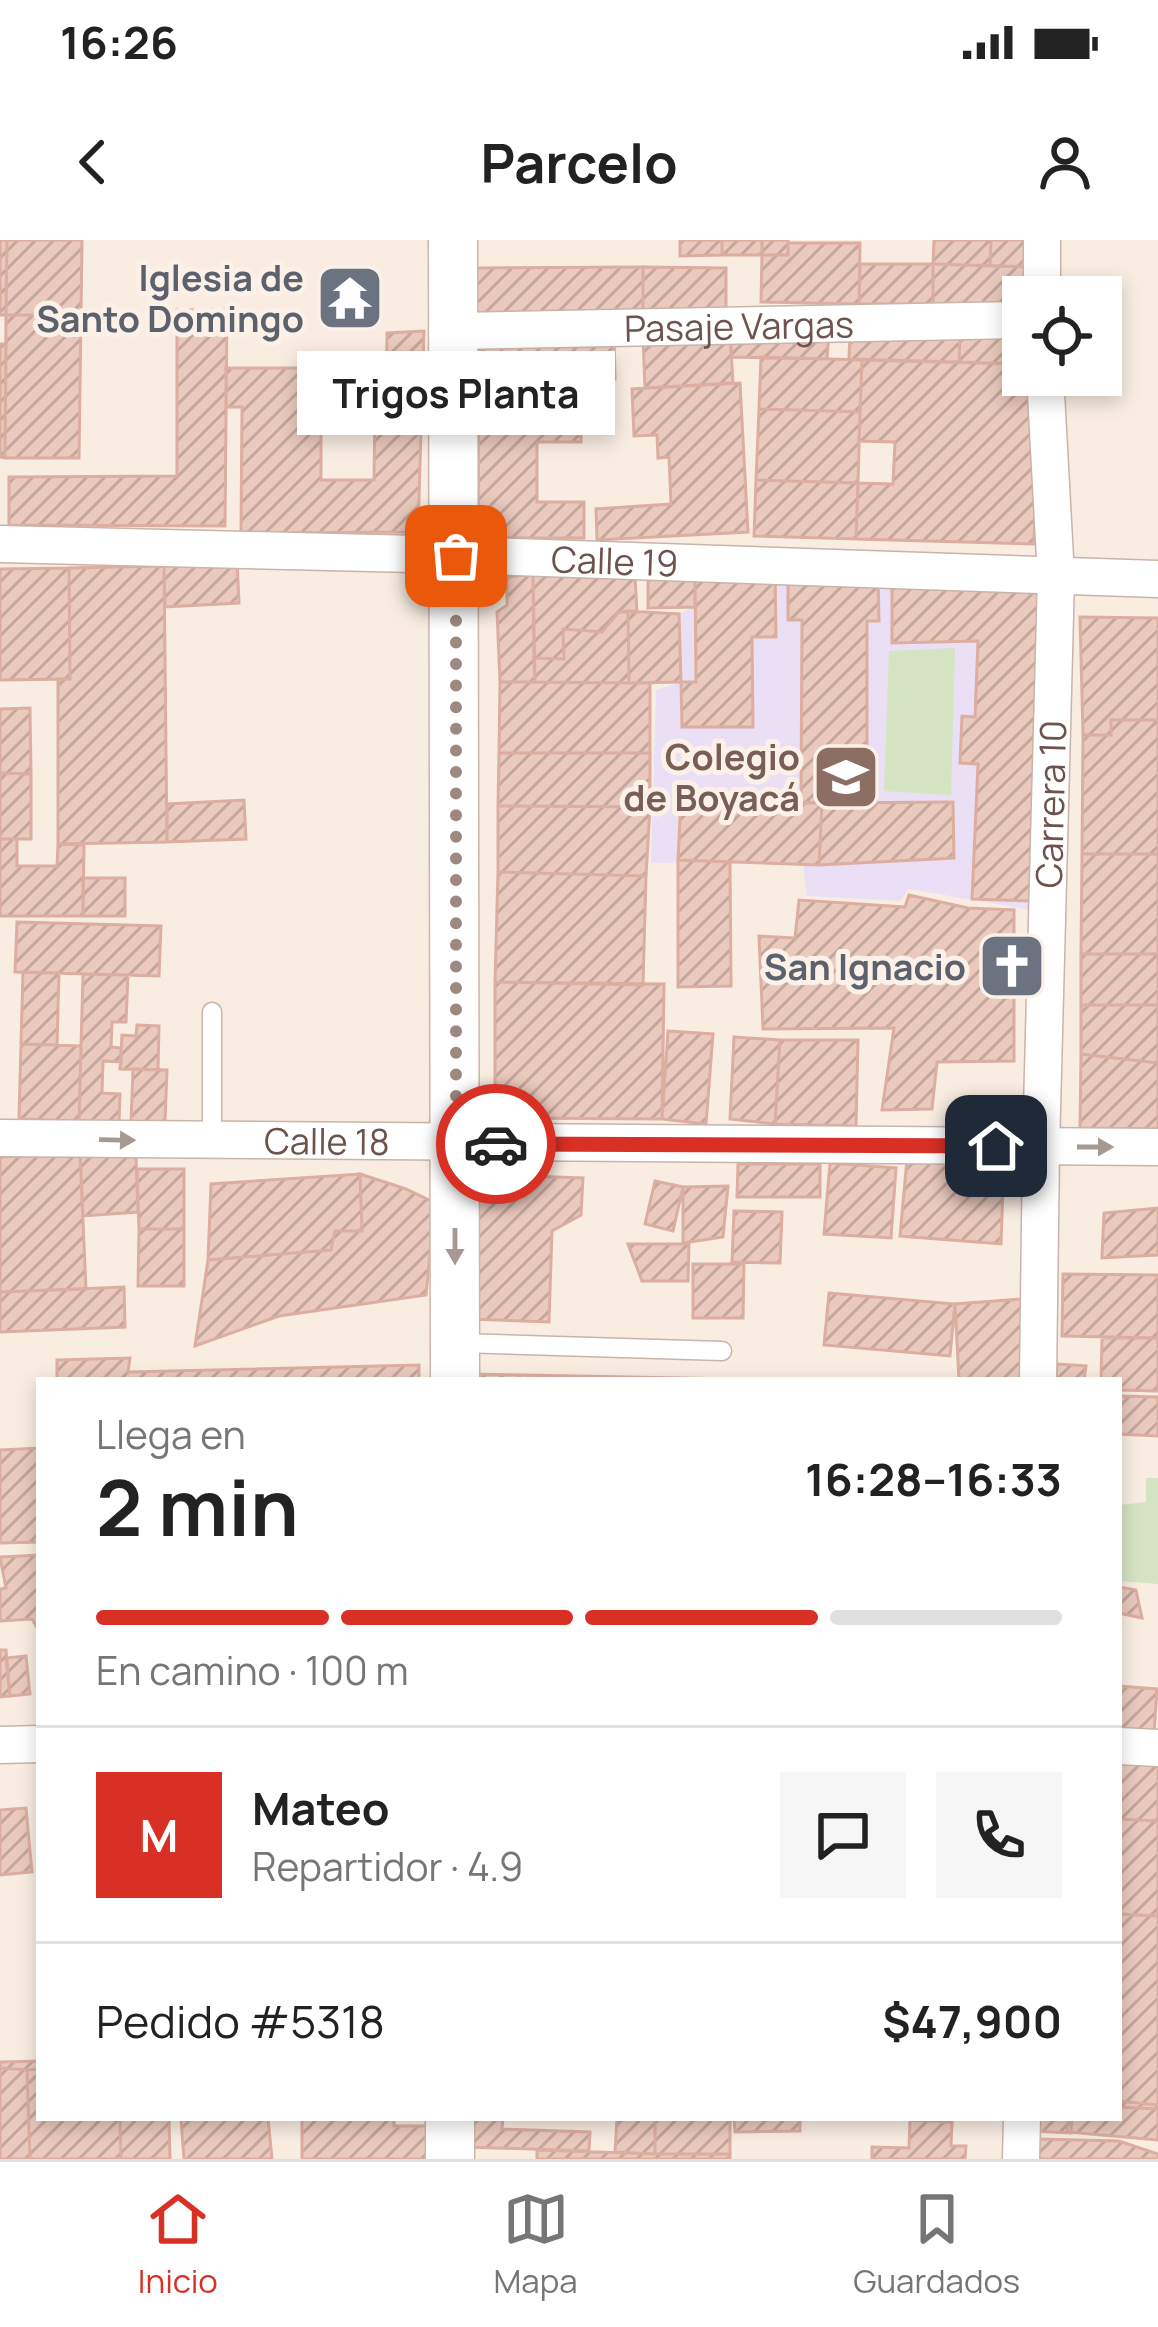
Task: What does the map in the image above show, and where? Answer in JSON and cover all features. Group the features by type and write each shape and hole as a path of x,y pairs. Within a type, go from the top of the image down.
{"main road":[{"path":"454,240 455,1361"},
{"path":"450,2121 450,2159"}],"street":[{"path":"1042,240 1042,276"},
{"name":"Pasaje Vargas","path":"454,331 1002,320"},
{"name":"Carrera 10","path":"1038,1377 1056,577 1046,396"},
{"name":"Calle 19","path":"0,544 1158,579"},
{"name":"Calle 18","path":"0,1138 1158,1147"},
{"path":"0,1745 36,1744"},
{"path":"1122,1747 1158,1748"},
{"path":"1021,2159 1022,2121"}],"lane":[{"path":"212,1012 212,1141"},
{"path":"455,1361 722,1352"}],"shaded area":[{"name":"Colegio de Boyacá","path":"695,575 1049,584 1031,910 909,889 900,901 807,896 803,864 651,863 656,690 681,682 679,614 695,607"}],"green space":[{"path":"955,648 951,795 884,791 889,651"},
{"path":"1146,1478 1158,1478 1158,1584 1122,1581 1122,1505 1146,1502"}],"building":[{"path":"0,240 7,240 6,315 0,315"},
{"path":"7,240 82,240 81,315 6,315"},
{"path":"680,240 722,240 722,255 680,256"},
{"path":"722,240 762,240 762,255 722,255"},
{"path":"762,240 788,240 788,255 762,255"},
{"path":"934,240 991,240 990,266 933,264"},
{"path":"991,240 1035,240 1034,267 990,266"},
{"path":"788,243 860,243 859,304 761,302 762,255 788,255"},
{"path":"860,264 933,264 933,304 859,304"},
{"path":"933,264 1034,267 1034,276 1002,276 1002,309 933,304"},
{"path":"643,267 726,268 726,324 643,323"},
{"path":"643,267 643,323 475,324 475,268"},
{"path":"177,310 227,310 225,526 9,525 9,477 177,476"},
{"path":"6,315 81,315 79,458 5,458"},
{"path":"424,331 418,532 241,533 242,407 226,407 226,368 321,368 321,480 374,480 375,406 386,406 387,333"},
{"path":"850,331 960,334 959,362 849,359"},
{"path":"614,332 615,379 479,382 479,335"},
{"path":"829,332 827,359 732,357 730,334"},
{"path":"730,334 733,383 645,388 643,336"},
{"path":"960,334 1002,335 1002,363 959,362"},
{"path":"0,344 6,344 5,458 0,457"},
{"path":"761,357 862,360 860,412 759,409"},
{"path":"862,360 1002,363 1002,396 1038,396 1034,544 856,539 858,483 893,484 895,442 859,441"},
{"path":"479,382 516,382 516,414 581,414 581,442 537,442 537,502 584,502 584,538 478,538"},
{"path":"740,383 748,532 597,540 596,509 671,504 669,457 658,458 657,435 634,436 632,389"},
{"path":"759,409 860,412 858,483 756,480"},
{"path":"756,480 858,483 856,539 754,536"},
{"path":"237,559 239,603 165,607 164,566"},
{"path":"164,566 167,842 58,844 58,679 70,679 69,568"},
{"path":"69,568 70,679 0,680 0,569"},
{"path":"533,574 635,576 637,612 619,612 602,632 563,629 564,659 534,658"},
{"path":"533,574 535,682 500,682 497,612 507,605 507,577"},
{"path":"775,574 776,637 752,637 753,727 682,727 681,682 696,682 695,575"},
{"path":"648,575 695,575 695,607 648,608"},
{"path":"788,577 878,577 879,621 867,621 867,803 801,803 802,620 788,620"},
{"path":"892,584 1043,587 1030,901 972,899 978,764 960,763 962,716 975,717 978,641 892,643"},
{"path":"628,611 679,614 681,682 629,683"},
{"path":"628,611 629,683 535,682 534,658 564,659 563,629 602,632 619,612"},
{"path":"1080,617 1158,618 1158,720 1111,720 1111,735 1083,735"},
{"path":"500,682 650,683 650,753 499,753"},
{"path":"30,708 31,774 0,773 0,709"},
{"path":"1111,720 1158,720 1158,854 1082,854 1083,735 1111,735"},
{"path":"499,753 650,753 650,807 498,806"},
{"path":"0,773 31,774 31,839 0,839"},
{"path":"681,798 822,803 819,865 678,860"},
{"path":"244,800 246,839 167,842 167,804"},
{"path":"953,802 954,858 819,865 822,803"},
{"path":"498,806 650,807 646,876 498,872"},
{"path":"0,839 17,839 17,866 57,866 58,844 84,845 83,916 0,916"},
{"path":"1082,854 1158,854 1158,954 1081,954"},
{"path":"678,860 730,862 731,986 678,987"},
{"path":"498,872 646,876 643,985 495,982"},
{"path":"83,878 125,878 125,916 83,916"},
{"path":"909,895 968,908 1014,910 1014,1061 937,1062 932,1109 882,1110 894,1028 763,1029 759,936 795,938 799,900 905,907"},
{"path":"17,922 161,926 159,976 15,972"},
{"path":"1081,954 1158,954 1158,1005 1081,1005"},
{"path":"23,972 59,973 57,1045 21,1044"},
{"path":"83,974 128,975 126,1022 112,1022 111,1047 121,1048 121,1062 103,1061 102,1093 120,1094 119,1122 79,1121"},
{"path":"495,982 664,984 662,1119 495,1118"},
{"path":"1081,1005 1158,1005 1158,1063 1081,1054"},
{"path":"137,1025 159,1026 158,1070 120,1069 122,1035 136,1036"},
{"path":"668,1031 713,1034 706,1124 662,1119"},
{"path":"734,1037 780,1040 775,1124 730,1119"},
{"path":"780,1040 858,1040 856,1126 775,1124"},
{"path":"21,1044 81,1046 79,1121 19,1119"},
{"path":"1081,1054 1158,1063 1158,1129 1080,1128"},
{"path":"133,1069 167,1070 165,1122 131,1122"},
{"path":"80,1154 136,1157 138,1212 83,1216"},
{"path":"80,1154 86,1289 0,1292 0,1157"},
{"path":"1004,1158 1001,1244 900,1236 907,1159"},
{"path":"830,1163 896,1168 891,1238 824,1234"},
{"path":"738,1164 820,1164 820,1197 737,1197"},
{"path":"137,1169 184,1169 184,1229 139,1229"},
{"path":"360,1174 362,1231 335,1231 331,1250 208,1260 211,1184"},
{"path":"360,1174 435,1203 426,1295 279,1316 195,1346 208,1260 331,1250 335,1231 362,1231"},
{"path":"475,1174 583,1178 581,1215 552,1231 549,1322 470,1319"},
{"path":"655,1181 683,1187 673,1231 645,1224"},
{"path":"728,1186 723,1237 683,1243 683,1187"},
{"path":"1158,1208 1158,1255 1102,1258 1104,1213"},
{"path":"734,1211 782,1212 780,1263 732,1262"},
{"path":"139,1229 184,1229 184,1286 138,1286"},
{"path":"628,1244 689,1244 688,1281 642,1281"},
{"path":"693,1264 744,1264 743,1318 693,1318"},
{"path":"1063,1274 1158,1275 1158,1338 1062,1336"},
{"path":"124,1287 125,1327 0,1332 0,1292"},
{"path":"829,1293 955,1304 950,1356 824,1345"},
{"path":"1022,1299 1021,1377 959,1377 955,1304"},
{"path":"1102,1338 1158,1338 1158,1391 1122,1390 1122,1377 1101,1377"},
{"path":"130,1358 128,1372 419,1365 419,1377 57,1377 57,1360"},
{"path":"1057,1364 1086,1366 1084,1377 1056,1377"},
{"path":"466,1374 627,1377 466,1377"},
{"path":"1122,1396 1158,1397 1158,1436 1122,1434"},
{"path":"36,1448 36,1542 0,1543 0,1450"},
{"path":"36,1555 36,1626 32,1619 0,1621 0,1589 6,1588 0,1557"},
{"path":"1122,1588 1136,1590 1142,1618 1122,1614"},
{"path":"0,1650 6,1650 10,1696 0,1697"},
{"path":"26,1656 30,1694 10,1696 6,1658"},
{"path":"1122,1686 1157,1689 1154,1733 1122,1730"},
{"path":"1122,1763 1158,1765 1158,2109 1122,2107"},
{"path":"26,1808 32,1872 0,1875 0,1810"},
{"path":"1122,1819 1158,1821 1158,1916 1122,1914"},
{"path":"36,2061 36,2121 169,2121 170,2159 0,2159 0,2062"},
{"path":"0,2068 27,2070 30,2159 0,2159"},
{"path":"36,2069 36,2121 120,2121 121,2159 30,2159 27,2070"},
{"path":"1122,2101 1158,2105 1158,2140 1067,2132 1069,2121 1122,2121"},
{"path":"181,2121 268,2121 272,2159 184,2159"},
{"path":"302,2121 432,2126 432,2159 302,2159"},
{"path":"467,2121 503,2121 502,2129 590,2132 589,2151 466,2147"},
{"path":"617,2121 655,2121 655,2154 615,2152"},
{"path":"655,2121 730,2121 730,2154 655,2154"},
{"path":"734,2121 800,2121 800,2131 735,2132"},
{"path":"910,2121 952,2122 951,2146 966,2146 965,2159 872,2159 872,2147 909,2148"},
{"path":"1031,2121 1072,2121 1071,2133 1031,2131"},
{"path":"1039,2139 1119,2141 1158,2154 1158,2159 1038,2159"},
{"path":"537,2150 730,2154 730,2159 537,2159"}],"way so far":[{"path":"456,556 456,1144 496,1144"}],"place":[{"name":"Iglesia de Santo Domingo","path":"350,298"},
{"name":"Trigos Planta","path":"456,556"},
{"name":"Colegio de Boyacá","path":"846,777"},
{"name":"San Ignacio","path":"1012,966"}],"route":[{"path":"496,1144 996,1146"}]}
